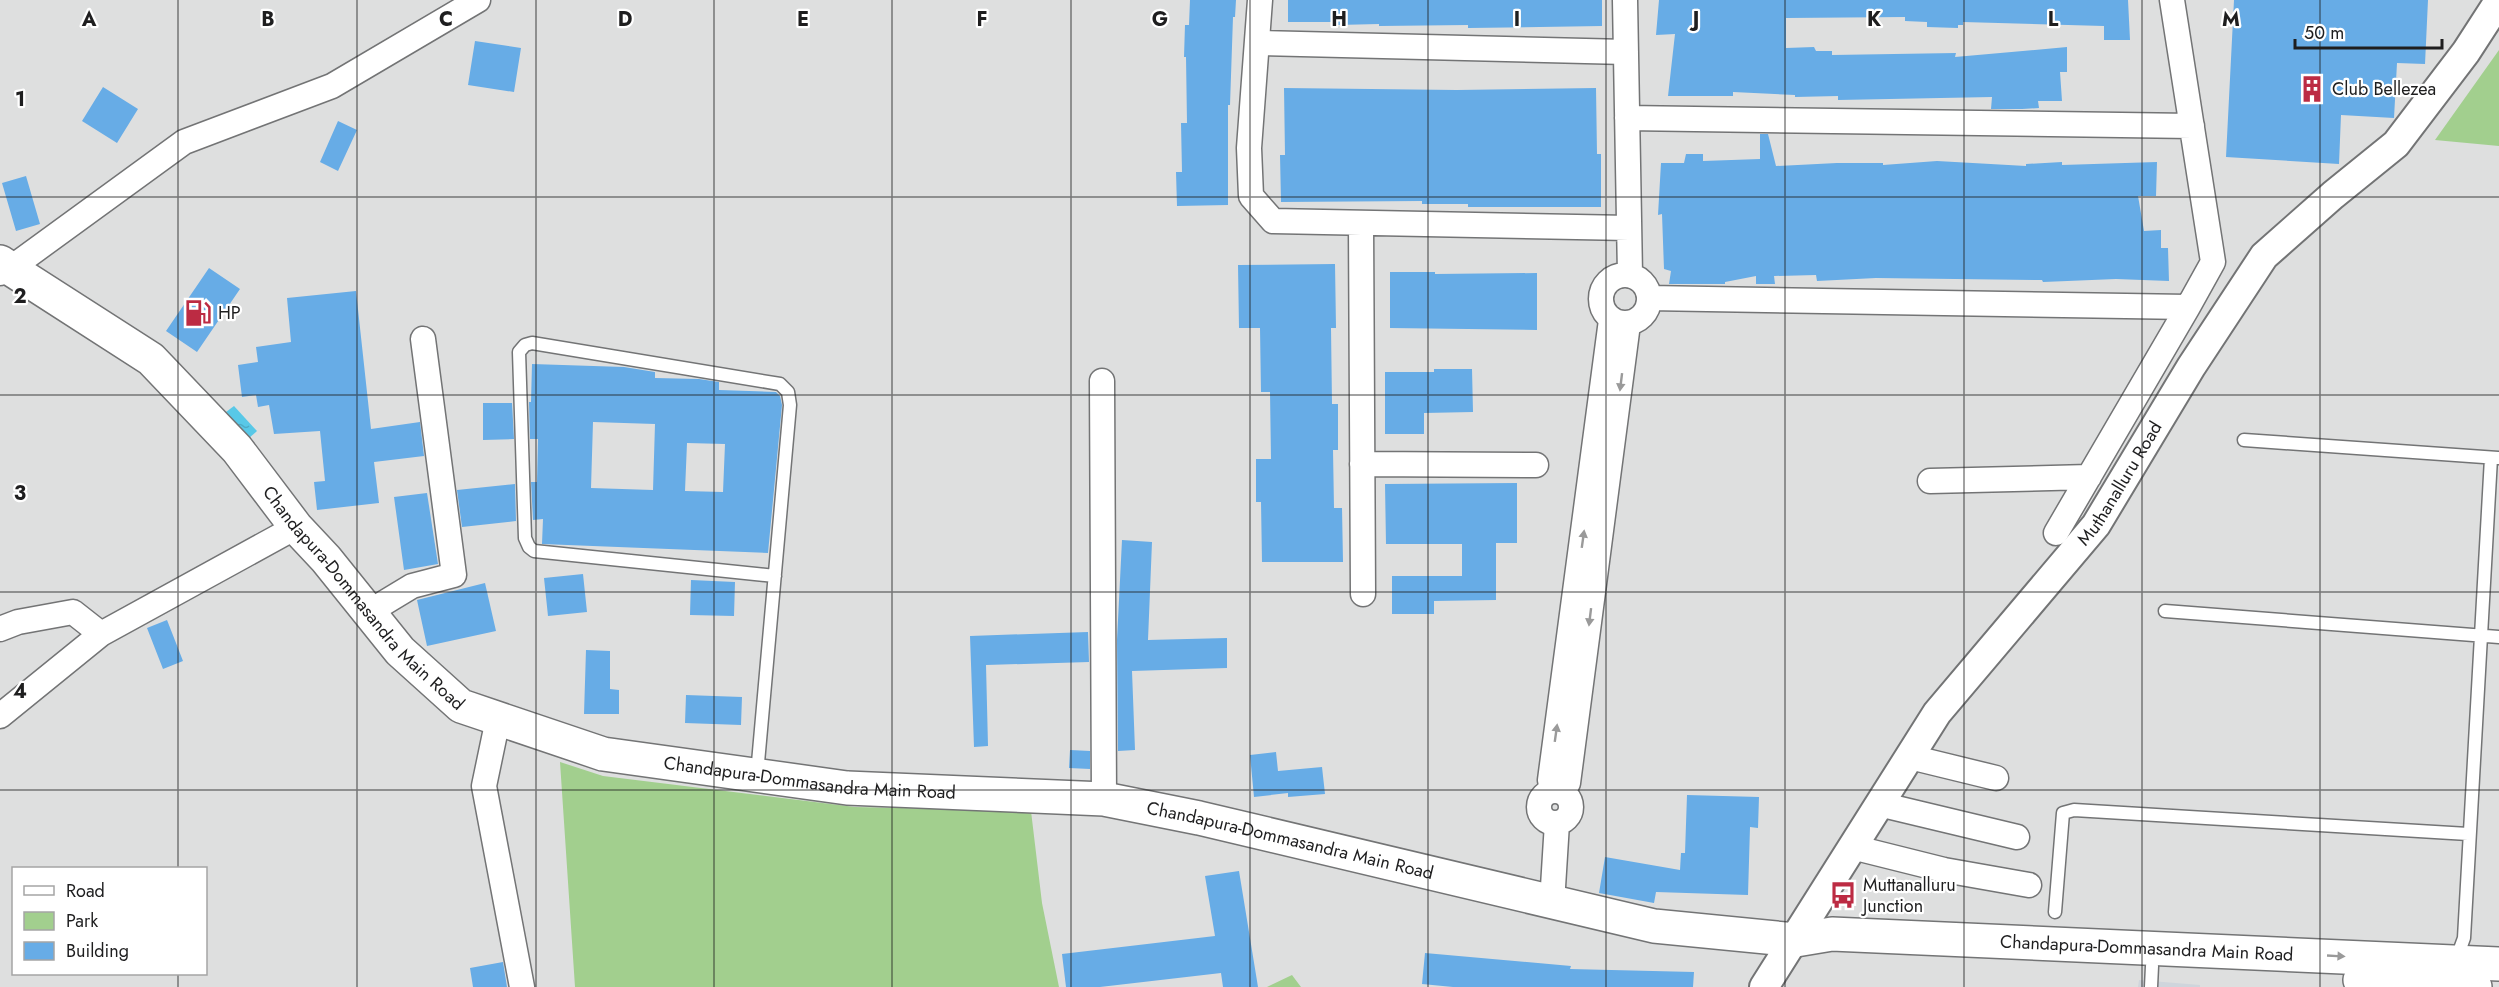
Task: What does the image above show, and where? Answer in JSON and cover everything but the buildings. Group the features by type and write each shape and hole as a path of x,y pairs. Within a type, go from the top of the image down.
{"main road":[{"name":"Chandapura-Dommasandra Main Road","path":"4,268 151,359 237,449 296,527 400,651 461,706 603,754 847,788 1104,799 1199,818 1544,902 1654,926 1796,940 1832,934 2465,974"},
{"name":"Chandapura-Dommasandra Main Road","path":"1796,940 1827,955 2022,959 2152,976 2465,974 2499,964"}],"street":[{"path":"4,268 184,142 332,86 478,0"},
{"path":"1260,0 1249,148 1251,196 1273,221 1629,228"},
{"path":"1625,0 1630,275"},
{"path":"2056,533 2213,262 2172,0"},
{"name":"Muthanalluru Road","path":"1764,987 1796,940 1937,713 2096,525 2191,367 2264,256 2333,195 2396,144 2466,52 2499,1"},
{"path":"1257,43 1626,52"},
{"path":"1627,118 2192,126"},
{"path":"1361,224 1363,594"},
{"path":"1620,275 1630,275 1639,279 1646,288 1649,298 1647,310 1639,320 1620,322 1604,313 1600,304 1600,294 1604,285 1611,279 1620,275"},
{"path":"1649,298 2188,308"},
{"path":"1544,902 1552,823 1540,814 1538,804 1543,795 1557,791 1550,780 1620,322"},
{"path":"369,612 412,586 454,575 423,339"},
{"path":"1102,381 1104,799"},
{"path":"1362,464 1536,465"},
{"path":"1930,481 2089,477"},
{"path":"0,716 101,634 296,527"},
{"path":"0,629 18,622 73,612 101,634"},
{"path":"498,718 484,786 522,987"},
{"path":"1910,757 1996,778"},
{"path":"1879,804 2017,837"},
{"path":"1852,847 1944,870 2030,885"}],"lane":[{"path":"756,776 775,576 790,405 788,392 780,384 532,343 525,345 519,352 525,538 529,547 534,551 775,576"},
{"path":"2244,440 2495,458 2480,636 2468,834 2465,974"},
{"path":"2165,611 2499,637"},
{"path":"2055,912 2063,813 2074,810 2468,834"}],"shaded area":[{"path":"2139,980 2200,985 2200,987 2138,987"}],"green space":[{"path":"2499,50 2499,146 2435,140"},
{"path":"560,762 603,776 855,807 1031,811 1042,903 1059,987 575,987"},
{"path":"1292,975 1301,987 1267,987"}],"water":[{"path":"234,406 257,431 249,438 226,412"}],"place":[{"name":"Club Bellezea","path":"2312,89"},
{"name":"HP","path":"198,313"},
{"name":"Muttanalluru Junction","path":"1843,895"}]}
